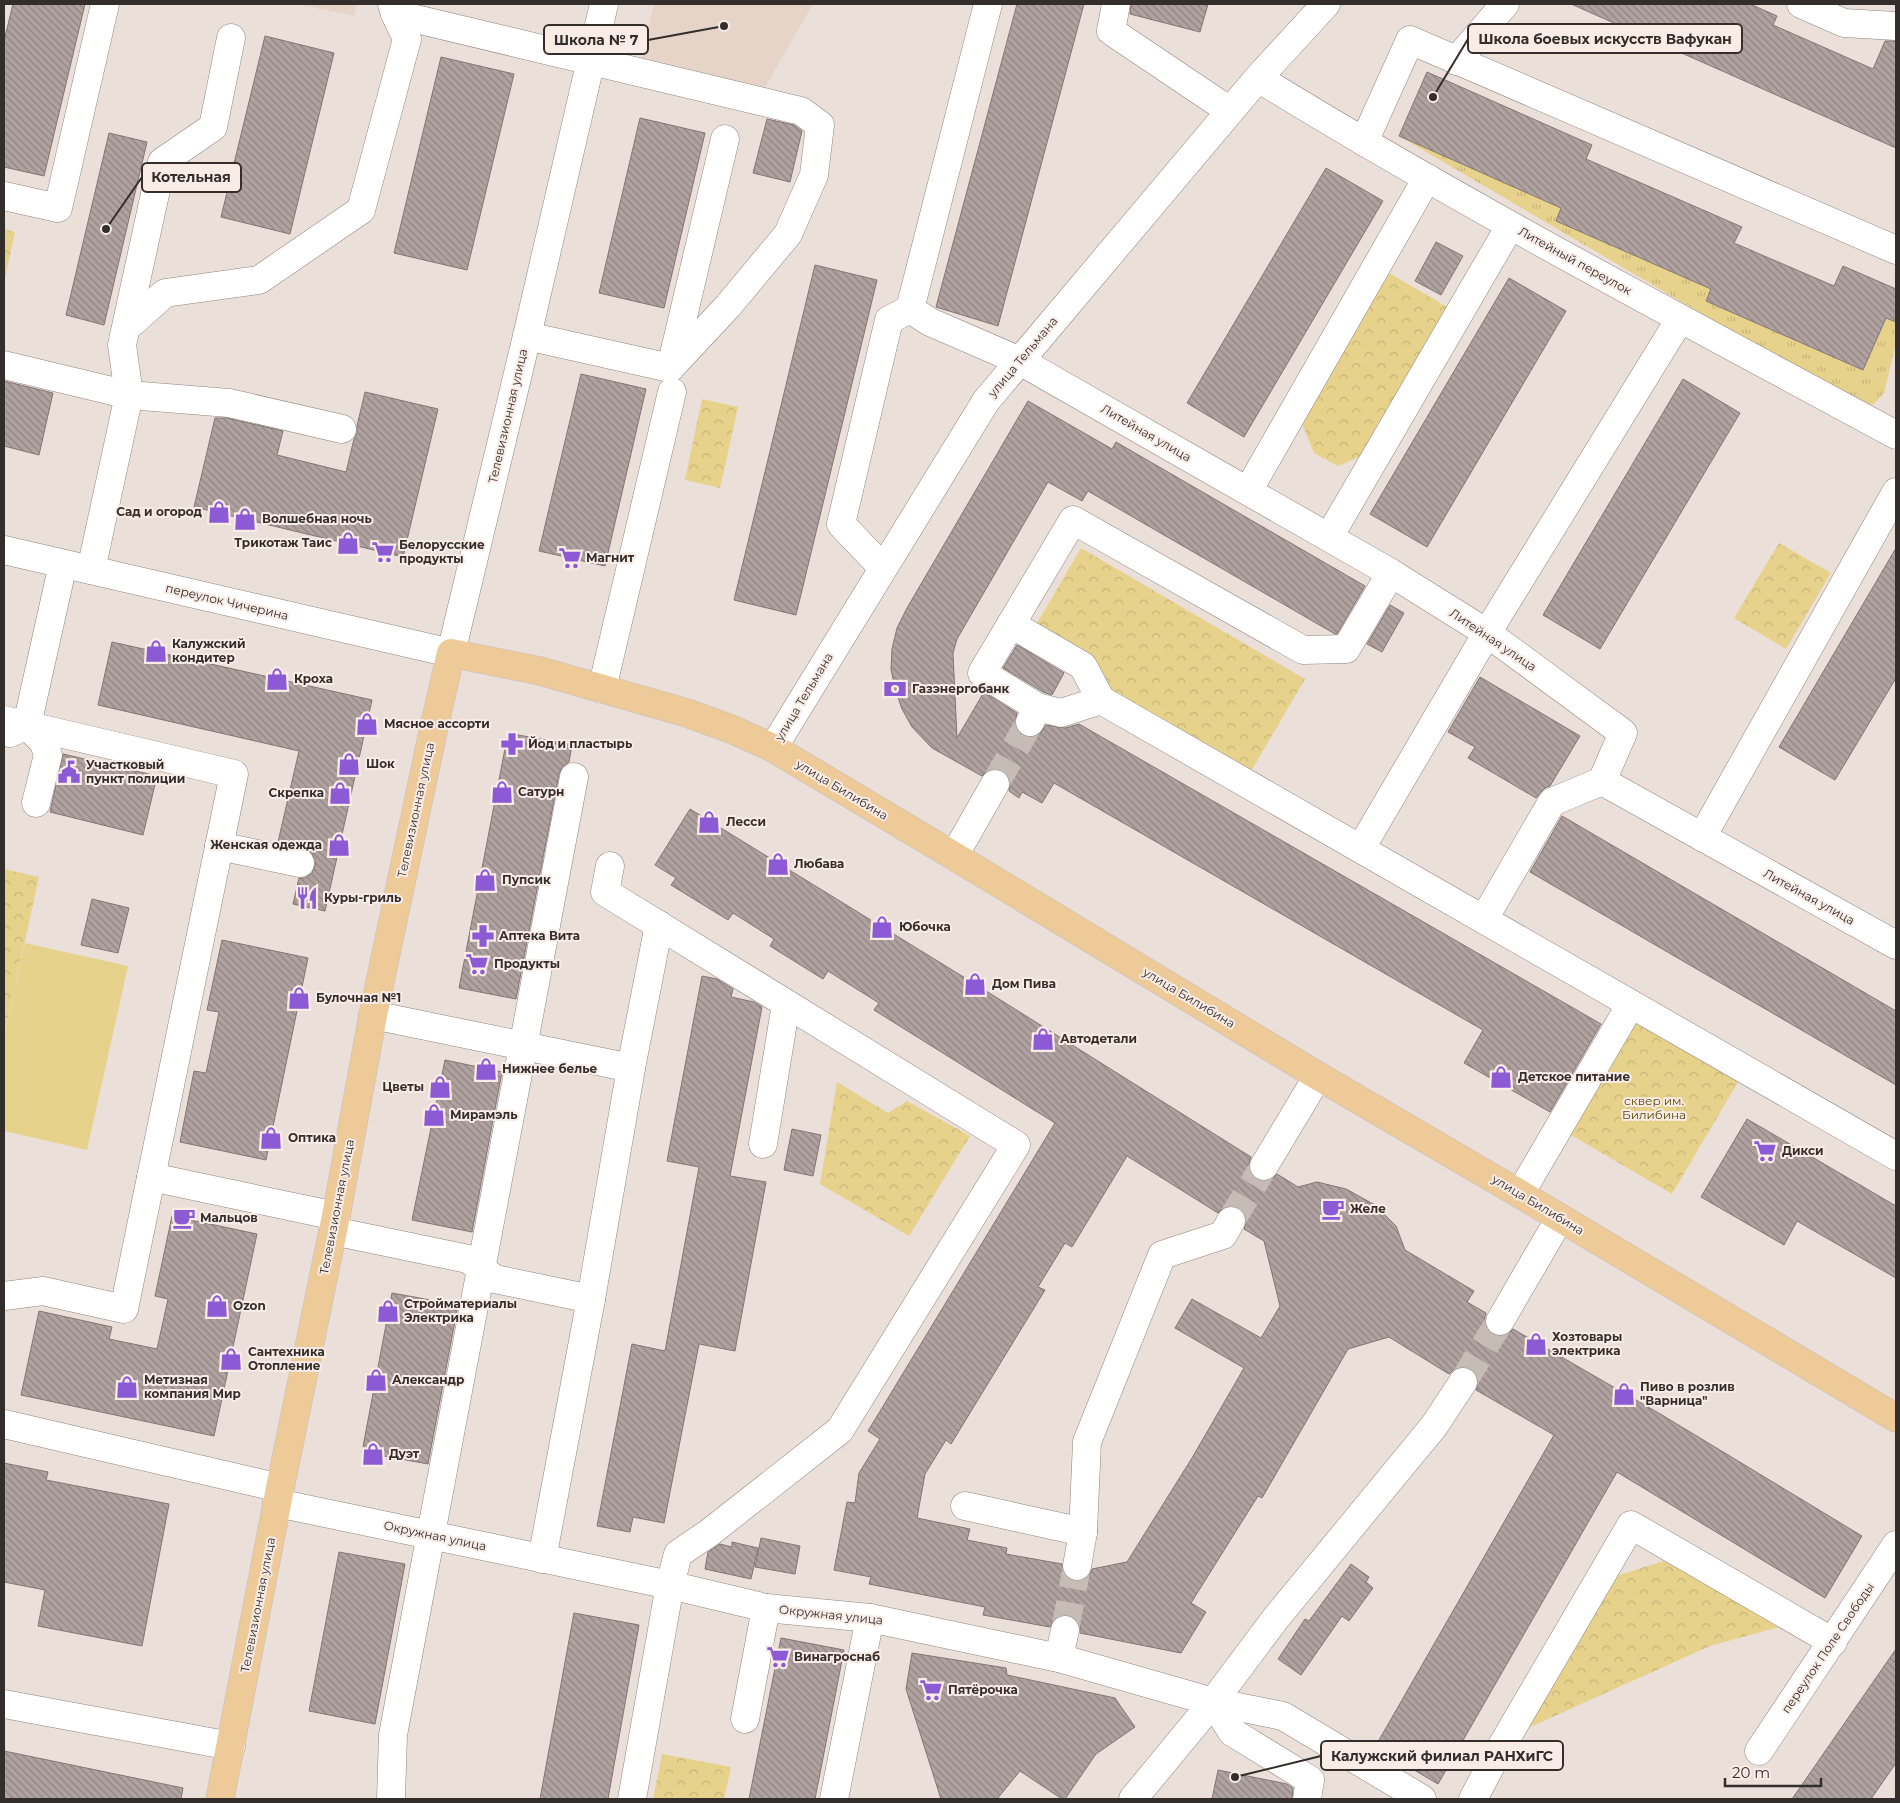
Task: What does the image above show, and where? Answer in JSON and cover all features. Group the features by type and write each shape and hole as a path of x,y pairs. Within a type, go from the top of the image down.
{"main road":[{"name":"улица Билибина","path":"451,653 540,671 687,713 731,729 772,748 1318,1076 1896,1418"},
{"name":"Телевизионная улица","path":"220,1799 278,1496 334,1223 373,1014 451,653"}],"street":[{"path":"4,196 58,208 105,4"},
{"name":"Телевизионная улица","path":"451,653 604,4"},
{"path":"882,568 841,524 889,320 910,310 988,4"},
{"path":"1116,4 1111,31 1230,111"},
{"name":"улица Тельмана","path":"772,748 986,401 1258,78 1326,4"},
{"path":"1456,60 1506,4"},
{"path":"1801,4 1844,23 1896,26"},
{"path":"394,9 591,61 801,111 820,125 814,175 788,234 728,306 671,380"},
{"path":"127,325 165,293 259,280 361,210 407,39 394,9"},
{"path":"91,570 129,395 122,345 162,162 213,127 231,38"},
{"path":"1364,142 1410,40 1896,250"},
{"name":"Литейный переулок","path":"1258,78 1364,142 1510,226 1896,435"},
{"path":"602,689 725,139"},
{"path":"1248,491 1427,178"},
{"path":"1329,537 1510,226"},
{"name":"Литейная улица","path":"910,310 930,322 1020,361 1391,572 1487,633 1623,733 1602,781 1896,945"},
{"path":"1361,848 1487,633 1680,318"},
{"path":"527,336 671,380"},
{"path":"4,365 129,395 229,403 342,428"},
{"path":"1702,837 1896,492"},
{"path":"1101,700 1061,713 1034,714 982,673 1073,520 1303,650 1346,648 1391,572"},
{"name":"переулок Чичерина","path":"4,550 451,653"},
{"path":"12,727 64,564"},
{"path":"1011,624 1083,666 1101,700 1896,1156"},
{"path":"12,727 44,743 48,755 36,803"},
{"path":"4,1296 43,1291 124,1309 234,774 12,727"},
{"path":"391,1799 393,1735 574,777"},
{"path":"1484,919 1552,802 1602,781"},
{"path":"954,856 995,784"},
{"path":"219,846 300,863"},
{"path":"610,866 605,892 1016,1145 840,1430 709,1533 678,1554 670,1585 632,1799"},
{"path":"542,1559 631,1068 659,925"},
{"path":"764,1144 786,1004"},
{"path":"1520,1194 1631,1004"},
{"path":"373,1014 631,1068"},
{"path":"1264,1166 1318,1076"},
{"path":"151,1177 468,1259 495,1279 590,1299"},
{"path":"1500,1321 1560,1218"},
{"path":"1077,1566 1083,1532 1087,1442 1162,1255 1223,1236 1231,1222"},
{"path":"1133,1799 1213,1702 1276,1618 1434,1426 1463,1382"},
{"name":"Окружная улица","path":"4,1424 431,1535 670,1585 766,1608 870,1618 1059,1658 1213,1702 1283,1716 1422,1799"},
{"path":"965,1506 1083,1532"},
{"path":"1473,1799 1497,1754 1631,1525 1833,1642"},
{"name":"переулок Поле Свободы","path":"1759,1751 1896,1545"},
{"path":"745,1719 766,1608"},
{"path":"834,1799 870,1618"},
{"path":"1059,1658 1065,1630"},
{"path":"1213,1702 1232,1732 1310,1780 1307,1799"},
{"path":"4,1704 230,1746"}],"shaded area":[{"path":"298,4 357,4 354,16"},
{"path":"654,4 813,4 765,87 640,60"}],"green space":[{"path":"1399,136 1561,208 1556,221 1711,289 1706,301 1862,370 1886,318 1896,322 1896,343 1884,393 1873,405 1847,399"},
{"path":"4,229 15,232 4,283"},
{"path":"1389,273 1449,308 1364,455 1338,466 1314,453 1302,424"},
{"path":"702,399 738,407 720,488 685,480"},
{"path":"1779,543 1831,573 1786,649 1734,618"},
{"path":"1081,548 1305,679 1250,773 1026,642"},
{"path":"4,869 39,877 4,1036"},
{"path":"25,943 128,966 87,1150 4,1131 4,1036"},
{"name":"сквер им. Билибина","path":"1635,1022 1738,1082 1672,1194 1569,1134"},
{"path":"837,1082 888,1113 907,1101 970,1136 909,1236 820,1184"},
{"path":"1664,1561 1783,1626 1710,1646 1528,1728 1613,1577"},
{"path":"662,1754 731,1767 724,1799 653,1799"}],"building":[{"path":"13,4 85,4 44,176 4,167 4,41"},
{"path":"1017,4 1084,4 998,326 936,307"},
{"path":"1131,4 1208,4 1200,32 1130,14"},
{"path":"1571,4 1750,4 1777,16 1773,25 1873,69 1885,41 1896,41 1896,148"},
{"path":"265,36 334,53 290,234 221,217"},
{"path":"441,57 514,74 467,270 394,253"},
{"path":"1427,72 1592,145 1586,159 1742,227 1734,243 1834,286 1843,266 1896,289 1896,322 1886,318 1863,370 1706,301 1711,289 1556,221 1561,208 1399,136"},
{"path":"640,118 705,133 664,308 599,293"},
{"path":"767,119 794,125 802,131 790,182 753,173"},
{"path":"109,133 147,142 104,325 66,315"},
{"path":"1326,168 1383,201 1244,437 1187,403"},
{"path":"1436,242 1463,256 1441,295 1415,281"},
{"path":"815,265 877,280 796,615 734,600"},
{"path":"1509,278 1566,311 1427,547 1370,514"},
{"path":"581,374 646,389 605,566 539,551"},
{"path":"1683,379 1740,413 1600,649 1543,615"},
{"path":"4,381 53,393 39,455 4,446"},
{"path":"365,392 438,409 403,557 194,507 215,418 227,418 283,431 277,455 346,472 357,433"},
{"path":"1028,401 1112,449 1116,442 1365,586 1337,634 1335,634 1088,491 1082,501 1048,482 957,639 953,653 957,738 984,692 1017,713 1015,724 1018,731 1024,736 1031,738 1039,735 1046,725 1065,728 1079,724 1601,1024 1550,1112 1464,1063 1483,1030 1054,783 1042,803 1022,792 1019,798 1009,791 1011,783 1003,771 994,768 982,776 932,748 912,727 902,709 891,669 892,649 897,628"},
{"path":"1896,548 1896,678 1835,780 1779,747"},
{"path":"1390,605 1404,613 1382,652 1367,644"},
{"path":"112,642 372,700 325,911 293,904 299,878 305,878 312,873 315,859 311,852 304,848 278,842 299,751 98,705"},
{"path":"1017,645 1064,673 1052,695 1043,692 1003,668"},
{"path":"1480,677 1580,736 1550,786 1545,788 1536,798 1468,758 1475,747 1448,732"},
{"path":"508,733 572,745 569,762 562,767 559,774 516,999 459,988"},
{"path":"63,754 157,776 143,835 50,812"},
{"path":"690,809 975,984 1251,1157 1248,1166 1256,1180 1263,1182 1271,1180 1277,1174 1298,1187 1317,1182 1346,1189 1375,1205 1396,1226 1405,1250 1474,1291 1467,1302 1486,1313 1484,1321 1486,1328 1492,1334 1500,1337 1508,1334 1513,1329 1662,1415 1862,1536 1825,1598 1617,1472 1438,1784 1375,1747 1554,1435 1476,1390 1479,1382 1477,1375 1471,1369 1463,1366 1456,1368 1449,1374 1389,1337 1348,1349 1262,1498 1258,1496 1191,1603 1206,1612 1181,1653 1080,1633 1080,1625 1075,1618 1069,1615 1061,1615 1054,1619 1050,1627 983,1615 985,1607 869,1584 871,1577 834,1570 847,1502 855,1503 859,1473 880,1439 868,1431 1055,1123 874,1010 879,1003 828,971 823,979 770,946 774,939 733,913 728,920 671,885 676,878 655,865","holes":["1127,1156 1218,1213 1230,1205 1239,1208 1247,1220 1244,1229 1264,1241 1280,1306 1261,1338 1192,1299 1175,1328 1244,1368 1192,1458 1127,1562 1092,1569 1089,1576 1083,1580 1075,1581 1067,1578 1063,1572 1062,1564 1006,1554 1007,1548 967,1540 970,1529 917,1518 925,1474 946,1440 951,1444 1045,1290 1038,1287 1065,1243 1072,1247"]},
{"path":"1562,816 1896,1011 1896,1085 1530,872"},
{"path":"92,899 129,908 118,953 81,945"},
{"path":"222,940 308,958 266,1160 180,1142 194,1071 206,1073 219,1012 207,1010"},
{"path":"702,976 717,979 733,989 731,997 754,1002 762,1007 730,1176 766,1182 735,1351 699,1344 664,1523 633,1517 630,1532 597,1526 632,1344 665,1351 699,1167 667,1161"},
{"path":"445,1060 502,1072 472,1232 412,1220"},
{"name":"Дикси","path":"1747,1119 1896,1206 1896,1278 1797,1221 1784,1245 1701,1197"},
{"path":"792,1129 821,1135 813,1176 784,1170"},
{"path":"172,1216 257,1234 214,1436 21,1395 39,1311 112,1327 109,1339 157,1349 168,1299 155,1296"},
{"path":"392,1293 458,1305 428,1464 362,1452"},
{"path":"4,1463 48,1472 46,1480 169,1504 142,1646 38,1626 45,1590 4,1582"},
{"path":"761,1538 800,1546 795,1574 755,1567"},
{"path":"732,1542 758,1548 751,1579 705,1569 708,1552 720,1544 732,1547"},
{"path":"339,1552 405,1564 375,1724 309,1711"},
{"path":"1351,1564 1369,1577 1366,1582 1373,1588 1349,1621 1342,1616 1301,1675 1278,1659 1305,1619 1309,1621"},
{"path":"574,1613 639,1625 608,1799 540,1799"},
{"path":"781,1638 844,1650 815,1799 749,1799"},
{"path":"1896,1649 1896,1763 1871,1799 1792,1799"},
{"path":"912,1653 1006,1668 1007,1675 1115,1698 1135,1727 1096,1754 1065,1799 1062,1799 1020,1771 997,1799 941,1799 906,1689"},
{"path":"4,1751 183,1788 181,1799 4,1799"},
{"path":"1218,1770 1287,1784 1293,1788 1292,1799 1212,1799"}],"tunnel":[{"path":"995,784 1030,722"},
{"path":"1231,1221 1264,1166"},
{"path":"1463,1382 1500,1321"},
{"path":"1065,1630 1077,1566"}],"place":[{"name":"Школа № 7","path":"724,26"},
{"name":"Школа боевых искусств Вафукан","path":"1433,97"},
{"name":"Котельная","path":"106,229"},
{"name":"Сад и огород","path":"219,512"},
{"name":"Волшебная ночь","path":"245,519"},
{"name":"Трикотаж Таис","path":"348,543"},
{"name":"Белорусские продукты","path":"383,552"},
{"name":"Магнит","path":"570,558"},
{"name":"Калужский кондитер","path":"156,651"},
{"name":"Кроха","path":"277,679"},
{"name":"Газэнергобанк","path":"895,689"},
{"name":"Мясное ассорти","path":"367,724"},
{"name":"Йод и пластырь","path":"512,744"},
{"name":"Шок","path":"349,764"},
{"name":"Участковый пункт полиции","path":"69,772"},
{"name":"Сатурн","path":"502,792"},
{"name":"Скрепка","path":"340,793"},
{"name":"Лесси","path":"709,822"},
{"name":"Женская одежда","path":"339,845"},
{"name":"Любава","path":"778,864"},
{"name":"Пупсик","path":"485,880"},
{"name":"Куры-гриль","path":"307,898"},
{"name":"Юбочка","path":"882,927"},
{"name":"Аптека Вита","path":"483,936"},
{"name":"Продукты","path":"477,964"},
{"name":"Дом Пива","path":"975,984"},
{"name":"Булочная №1","path":"299,998"},
{"name":"Автодетали","path":"1043,1039"},
{"name":"Нижнее белье","path":"486,1069"},
{"name":"Детское питание","path":"1501,1077"},
{"name":"Цветы","path":"440,1087"},
{"name":"Мирамэль","path":"434,1115"},
{"name":"Оптика","path":"271,1138"},
{"name":"Дикси","path":"1765,1151"},
{"name":"Желе","path":"1333,1209"},
{"name":"Мальцов","path":"184,1218"},
{"name":"Ozon","path":"217,1306"},
{"name":"Стройматериалы Электрика","path":"388,1311"},
{"name":"Хозтовары электрика","path":"1536,1344"},
{"name":"Сантехника Отопление","path":"231,1359"},
{"name":"Александр","path":"376,1380"},
{"name":"Метизная компания Мир","path":"127,1387"},
{"name":"Пиво в розлив \"Варница\"","path":"1624,1394"},
{"name":"Дуэт","path":"373,1454"},
{"name":"Винагроснаб","path":"778,1657"},
{"name":"Пятёрочка","path":"931,1690"},
{"name":"Калужский филиал РАНХиГС","path":"1235,1777"}]}
